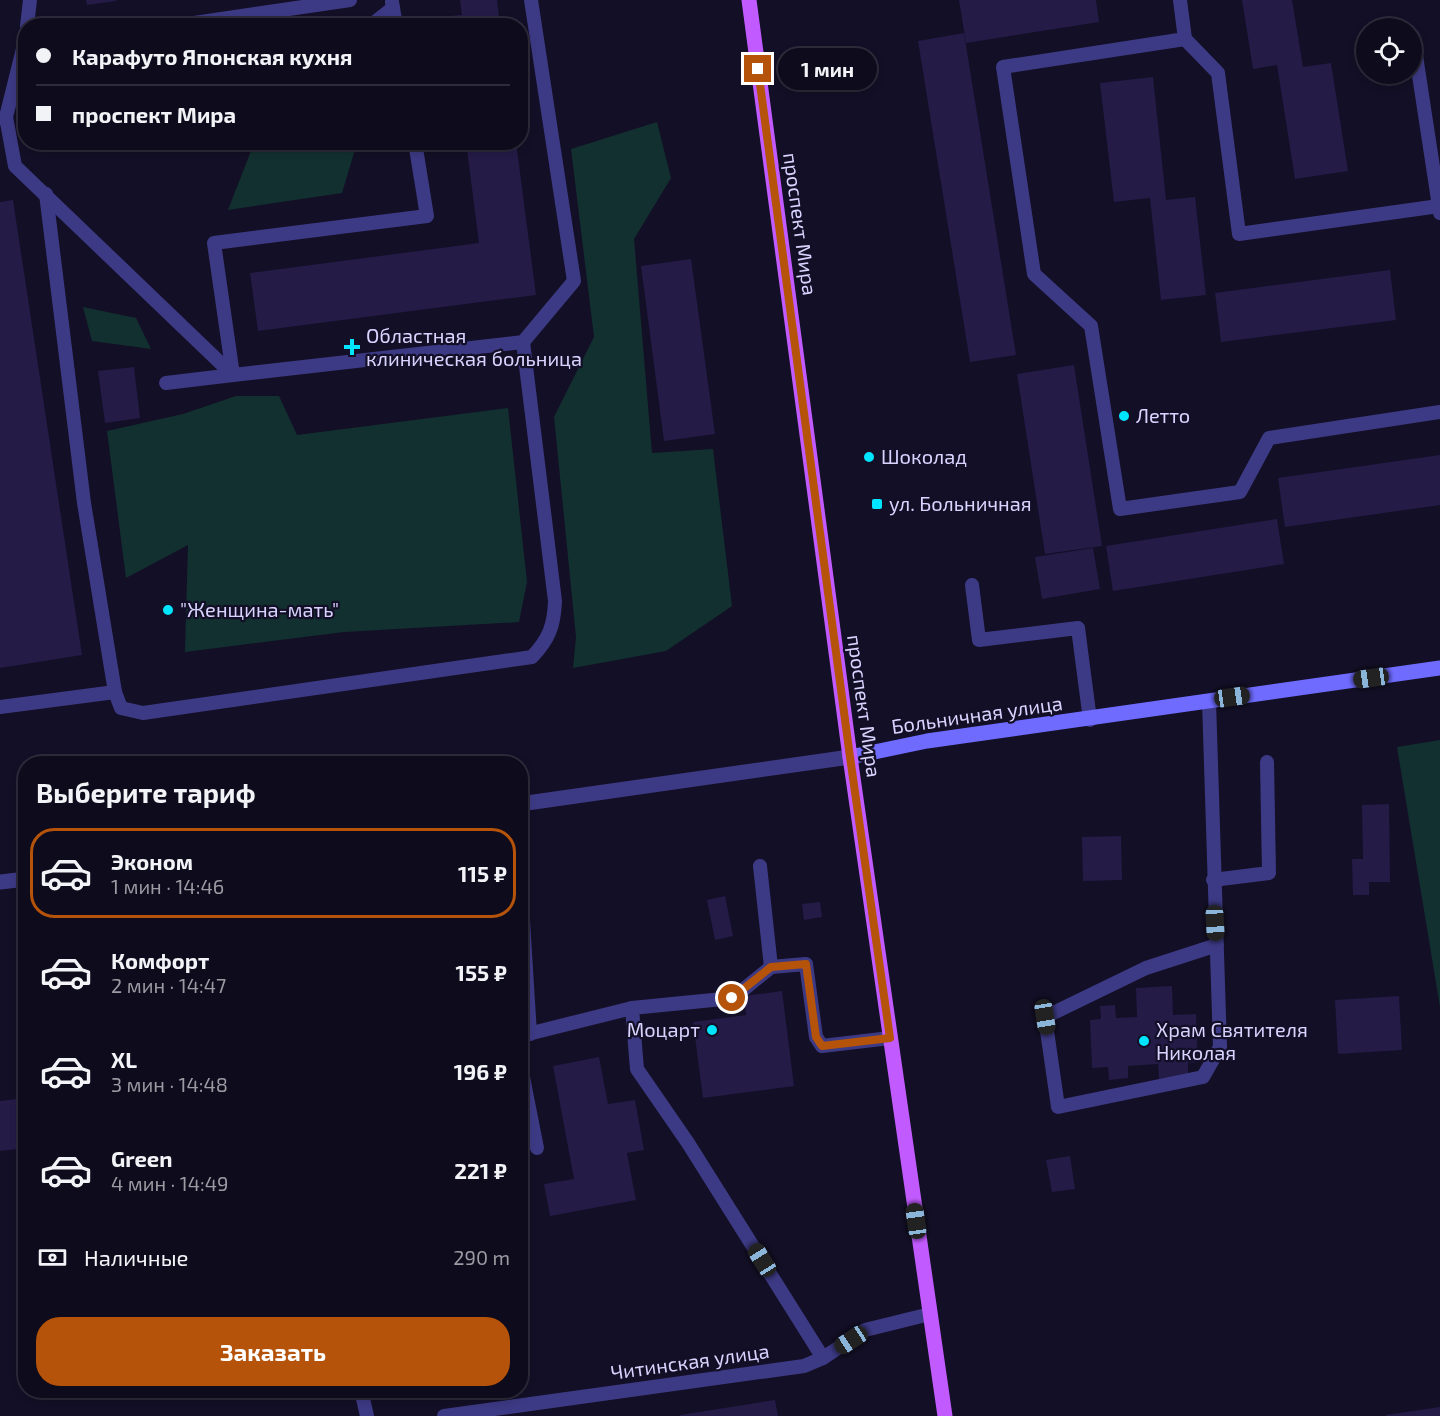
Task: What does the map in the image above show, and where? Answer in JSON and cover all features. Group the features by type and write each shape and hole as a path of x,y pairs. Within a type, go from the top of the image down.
{"main road":[{"name":"проспект Мира","path":"749,0 850,757 945,1416"},
{"name":"Больничная улица","path":"850,757 927,741 1090,720 1440,668"}],"street":[{"name":"Больничная улица","path":"528,803 850,757"},
{"path":"0,882 18,880"}],"lane":[{"path":"28,18 30,0"},
{"path":"245,18 350,0"},
{"path":"166,384 523,342 574,281 531,0"},
{"path":"1180,0 1185,39 1218,73 1239,234 1439,210 1420,84"},
{"path":"378,18 393,4"},
{"path":"1185,39 1003,67 1034,274 1091,326 1120,509 1240,492 1269,438 1440,412"},
{"path":"18,67 3,117 15,165 233,375"},
{"path":"233,375 214,243 427,216 416,150"},
{"path":"0,167 15,165"},
{"path":"46,194 84,503 115,692 121,708 143,713 532,657 548,640 554,622 555,601 523,342"},
{"path":"972,585 979,640 1078,628 1090,720"},
{"path":"0,707 115,692"},
{"path":"1209,701 1220,1047 1203,1077 1058,1107 1045,1017 1146,968 1216,945"},
{"path":"1213,880 1269,873 1267,762"},
{"path":"760,866 771,967"},
{"path":"528,1034 632,1008 732,998 771,967 806,964 816,1037 822,1046 890,1038"},
{"path":"632,1008 637,1069 688,1143 823,1358"},
{"path":"528,1102 537,1148"},
{"name":"Читинская улица","path":"444,1416 804,1366 823,1358 865,1330 930,1314"},
{"path":"363,1398 367,1416"}],"green space":[{"path":"657,122 671,178 634,239 652,453 713,449 732,606 666,651 573,668 576,637 554,417 594,337 571,149"},
{"path":"251,150 355,150 342,193 228,210"},
{"path":"83,307 136,318 151,349 92,341"},
{"path":"236,396 279,396 297,435 508,408 527,582 519,622 344,632 185,652 188,545 126,578 107,431 183,414"},
{"path":"1440,740 1440,1007 1397,747"}],"building":[{"path":"86,0 116,0 116,1 87,5"},
{"path":"460,0 497,0 499,18 449,18 449,16 462,15"},
{"path":"959,0 1096,0 1099,22 966,43"},
{"path":"1242,0 1292,0 1303,67 1331,63 1348,171 1295,179 1277,65 1253,69"},
{"path":"964,33 1016,355 970,362 918,41"},
{"path":"1153,77 1166,200 1195,197 1206,295 1161,300 1150,198 1114,202 1100,83"},
{"path":"467,150 517,150 536,295 258,331 250,273 479,243"},
{"path":"13,200 82,655 0,668 0,202"},
{"path":"691,259 715,434 664,441 641,266"},
{"path":"1390,270 1396,320 1221,342 1215,293"},
{"path":"1074,365 1102,546 1045,554 1017,374"},
{"path":"134,367 140,418 105,423 98,371"},
{"path":"1440,455 1440,505 1285,527 1278,478"},
{"path":"1277,519 1284,564 1113,591 1106,546"},
{"path":"1093,548 1100,589 1042,599 1035,557"},
{"path":"1389,804 1390,882 1369,882 1369,895 1353,895 1352,859 1363,859 1362,805"},
{"path":"1121,836 1122,880 1083,881 1082,837"},
{"path":"725,896 733,936 715,940 707,900"},
{"path":"820,902 822,917 804,920 802,904"},
{"name":"Храм Святителя Николая","path":"1172,986 1173,1015 1196,1014 1198,1062 1188,1063 1188,1077 1159,1079 1158,1064 1128,1066 1128,1078 1109,1080 1108,1067 1092,1068 1090,1020 1101,1019 1100,1006 1115,1005 1116,1018 1137,1017 1136,988"},
{"path":"782,991 794,1086 703,1098 693,1022 746,1015 744,996"},
{"path":"1399,996 1402,1050 1338,1054 1335,1000"},
{"path":"599,1057 608,1104 635,1100 644,1150 627,1153 636,1200 550,1216 544,1184 574,1179 553,1066"},
{"path":"18,1099 18,1149 0,1151 0,1101"},
{"path":"1070,1156 1075,1189 1052,1192 1046,1160"},
{"path":"775,1400 778,1416 680,1416 680,1415"},
{"path":"1440,1407 1440,1416 1386,1416 1386,1415"}],"place":[{"name":"Областная клиническая больница","path":"352,347"},
{"name":"Летто","path":"1124,416"},
{"name":"Шоколад","path":"869,457"},
{"name":"ул. Больничная","path":"877,504"},
{"name":"\"Женщина-мать\"","path":"168,610"},
{"name":"Моцарт","path":"712,1030"},
{"name":"Храм Святителя Николая","path":"1144,1041"}],"route":[{"path":"732,998 771,967 806,964 816,1037 822,1046 890,1038 758,69"}]}
